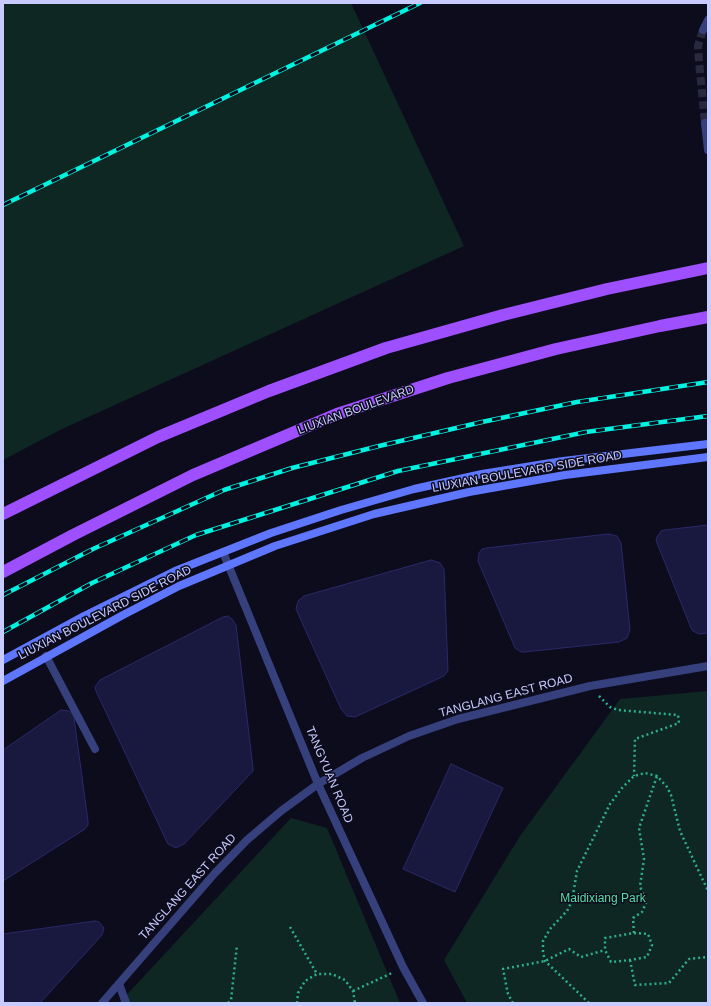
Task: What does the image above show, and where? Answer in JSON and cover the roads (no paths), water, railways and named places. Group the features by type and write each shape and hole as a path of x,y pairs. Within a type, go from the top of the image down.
{"main road":[{"path":"3,514 158,437 269,391 386,348 503,315 607,289 708,268"},
{"name":"LIUXIAN BOULEVARD","path":"3,572 73,534 193,475 337,414 448,378 548,351 708,317"},
{"name":"LIUXIAN BOULEVARD SIDE ROAD","path":"3,660 84,616 176,571 271,534 341,510 421,488 482,474 563,461 708,444"},
{"name":"LIUXIAN BOULEVARD SIDE ROAD","path":"3,681 46,656 179,586 275,546 374,514 469,492 565,475 708,456"}],"street":[{"path":"703,30 708,20"},
{"path":"705,123 708,150"},
{"name":"TANGYUAN ROAD","path":"223,552 318,784 403,967 423,1003"},
{"path":"46,656 95,749"},
{"name":"TANGLANG EAST ROAD","path":"102,1003 215,873 247,840 281,811 318,784 362,758 409,736 458,719 590,686 708,666"},
{"path":"119,984 126,1003"}],"tunnel":[{"path":"703,30 698,46 705,123"}],"railway":[{"path":"3,205 420,3"},
{"path":"3,595 93,549 224,490 292,468 482,422 577,402 708,382"},
{"path":"3,632 92,583 196,535 398,471 586,432 708,416"}],"park label":[{"name":"Maidixiang Park","path":"603,899"}]}
